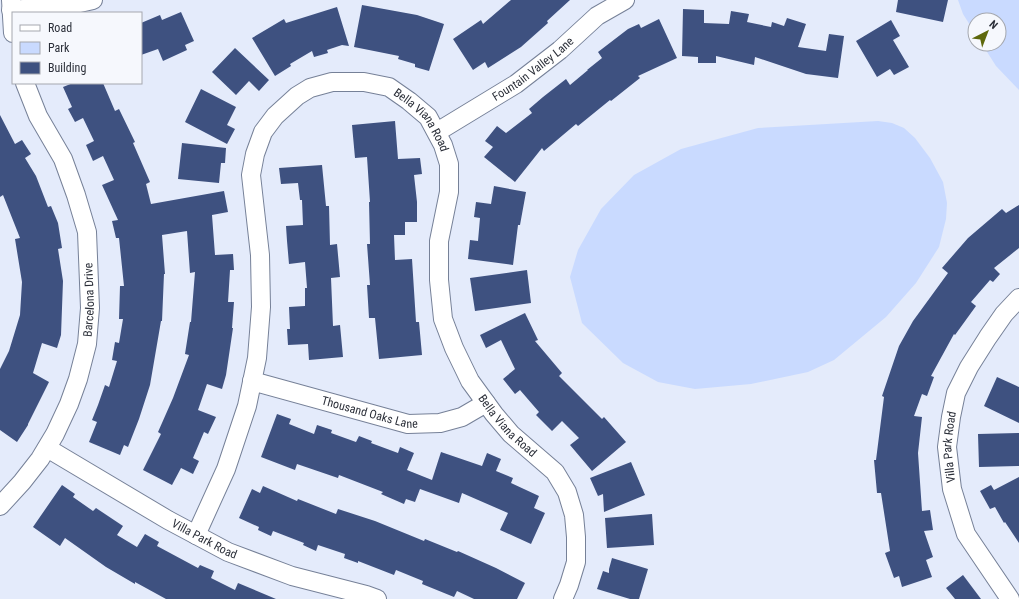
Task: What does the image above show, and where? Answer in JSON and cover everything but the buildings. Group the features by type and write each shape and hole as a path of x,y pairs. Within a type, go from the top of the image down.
{"street":[{"path":"12,18 11,5 71,6 93,0"},
{"name":"Fountain Valley Lane","path":"437,132 516,84 560,50 597,16 625,0"},
{"name":"Bella Viana Road","path":"196,535 226,469 247,406 257,358 261,307 260,255 250,175 255,154 263,132 275,116 297,96 310,88 332,82 364,82 388,87 409,101 428,117 444,145 449,164 449,192 439,241 439,280 443,318 454,348 470,381 494,414 511,434 555,472 567,492 574,515 576,562 563,599"},
{"name":"Barcelona Drive","path":"0,506 40,459 70,404 87,344 90,308 87,232 63,159 38,116 25,84"},
{"name":"Villa Park Road","path":"1010,599 966,534 952,489 948,447 951,417 956,393 969,367 988,337 1004,314 1019,298"},
{"name":"Thousand Oaks Lane","path":"252,382 408,424 440,423 462,417 486,403"},
{"name":"Villa Park Road","path":"47,448 168,520 228,552 292,576 377,599"}],"green space":[{"path":"958,0 1019,0 1019,90 996,66 987,52 1007,52 1007,12 967,12 967,20"},
{"path":"878,121 892,123 904,128 915,138 930,158 943,182 947,203 946,219 939,247 916,283 886,317 834,360 808,372 751,384 695,389 658,382 623,363 582,323 570,277 578,250 601,209 634,175 681,149 758,128"}]}
